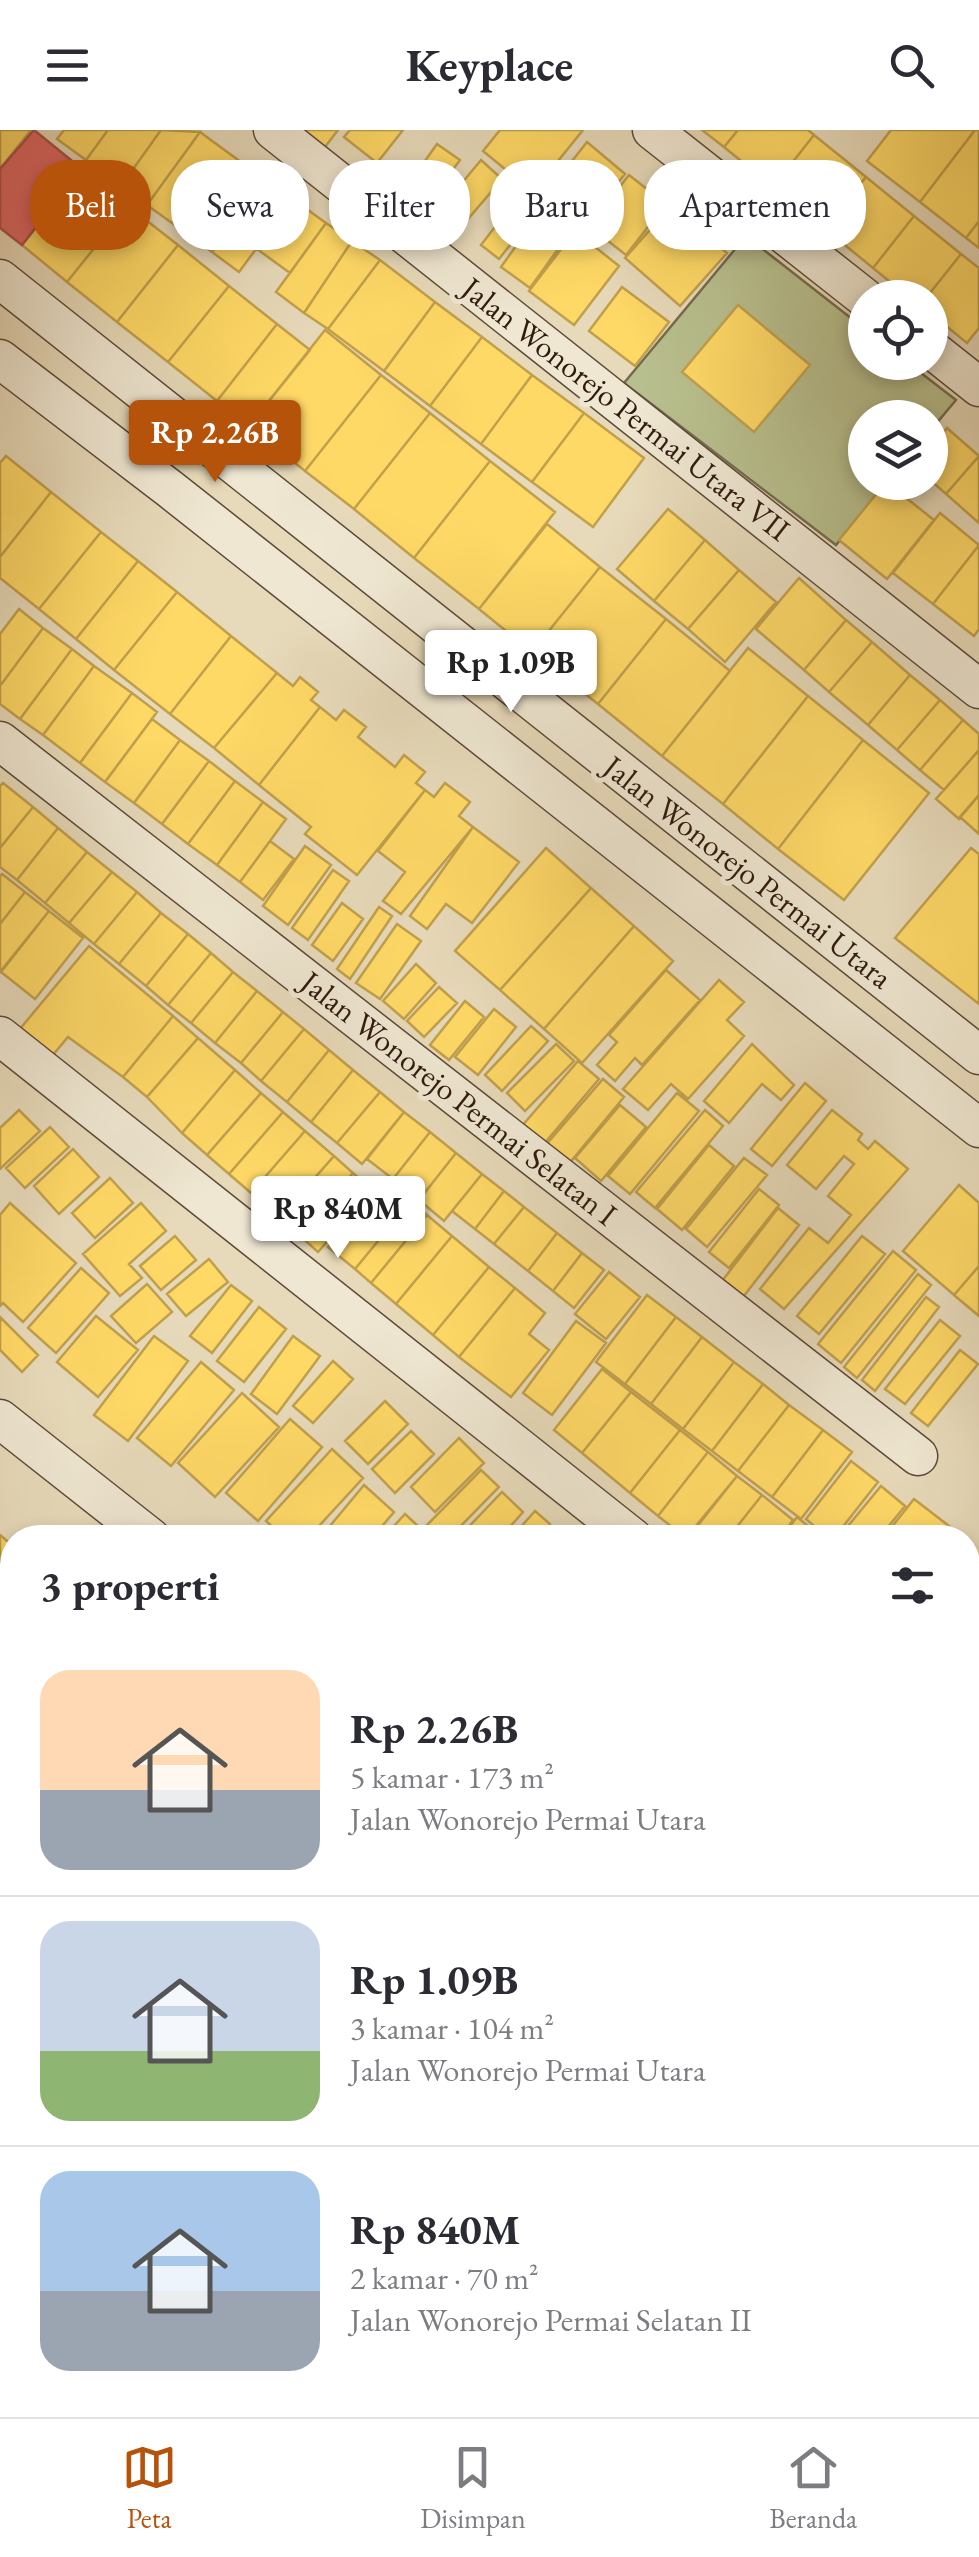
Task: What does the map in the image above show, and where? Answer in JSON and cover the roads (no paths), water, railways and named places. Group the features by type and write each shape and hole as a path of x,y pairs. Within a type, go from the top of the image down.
{"street":[{"name":"Jalan Wonorejo Permai Utara VII","path":"273,130 979,689"},
{"path":"652,130 848,285"},
{"name":"Jalan Wonorejo Permai Utara","path":"0,279 979,1056"},
{"name":"Jalan Wonorejo Permai Utara","path":"0,359 170,488 979,1128"},
{"path":"948,362 979,386"},
{"path":"170,488 205,441"},
{"name":"Jalan Wonorejo Permai Selatan I","path":"0,741 918,1456"},
{"path":"0,1036 617,1525"},
{"path":"0,1419 135,1525"}]}
